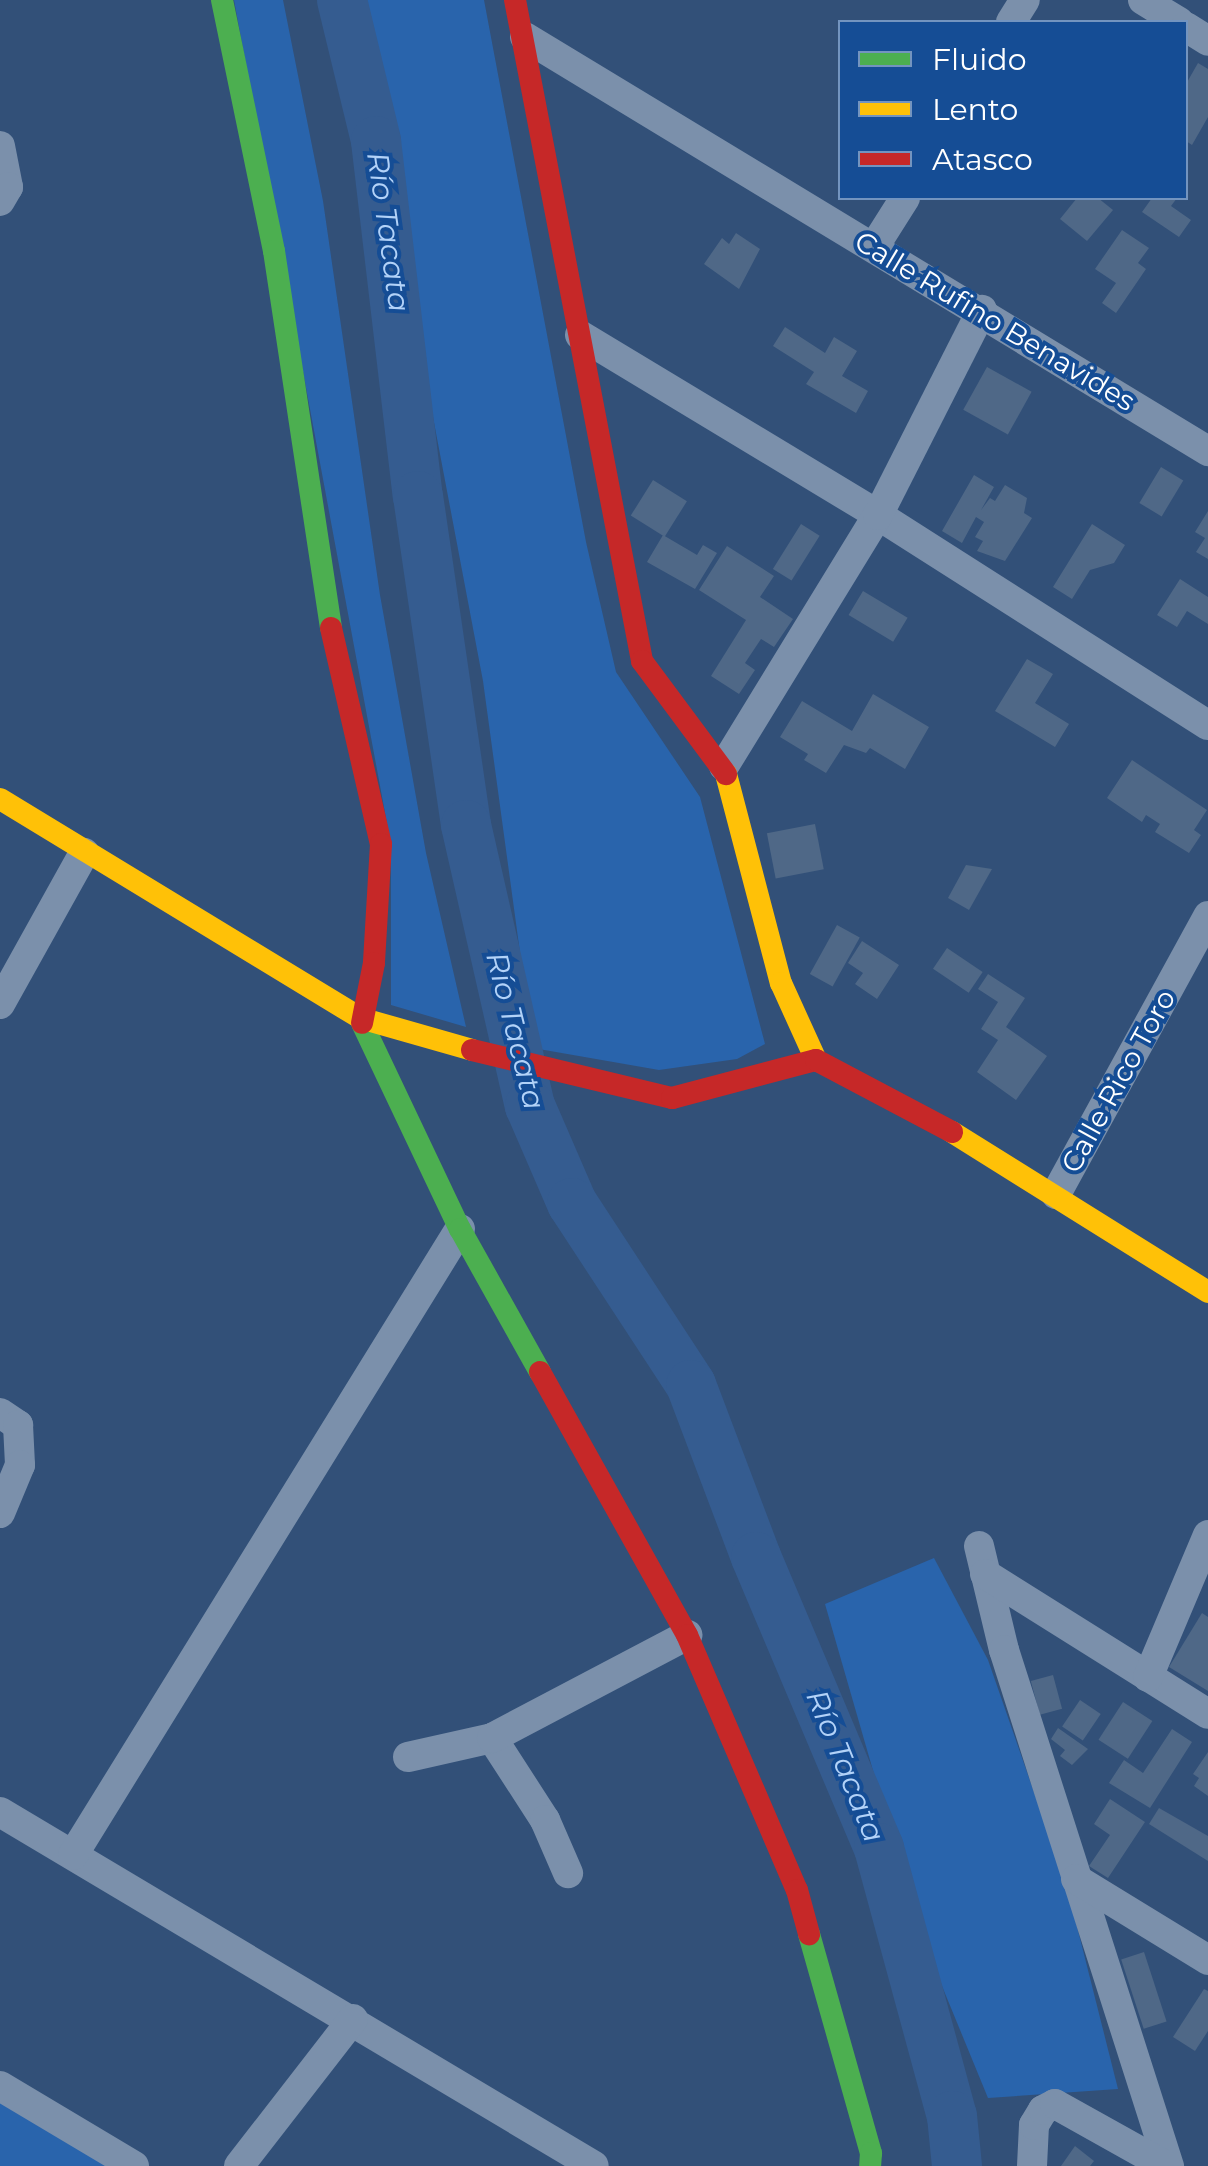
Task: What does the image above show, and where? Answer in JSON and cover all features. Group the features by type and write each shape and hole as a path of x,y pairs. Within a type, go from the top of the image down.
{"street":[{"path":"516,0 580,335 590,413 642,661 724,766 781,984 816,1060 991,1152 1208,1292"},
{"path":"1143,0 1176,20"},
{"path":"218,3 274,250 325,604 381,844 374,962 360,1018 460,1229 687,1635 797,1890 871,2153 870,2166"},
{"name":"Calle Rufino Benavides","path":"525,37 982,310 1208,452"},
{"path":"0,146 8,187 0,201"},
{"path":"874,247 903,200"},
{"path":"724,766 878,515 982,310"},
{"path":"580,335 878,515 1208,725"},
{"path":"0,799 360,1018 531,1067 672,1098 816,1060"},
{"path":"0,1004 84,853"},
{"name":"Calle Rico Toro","path":"1056,1194 1208,916"},
{"path":"73,1855 460,1229"},
{"path":"0,1413 18,1425 20,1466 0,1514"},
{"path":"1148,1678 1208,1535"},
{"path":"1167,2166 1004,1650 982,1560 1148,1678 1208,1714"},
{"path":"408,1757 492,1738 687,1635"},
{"path":"492,1738 544,1820 568,1873"},
{"path":"0,1812 353,2018 594,2166"},
{"path":"1076,1879 1208,1960"},
{"path":"240,2166 353,2018"},
{"path":"0,2086 134,2166"},
{"path":"1032,2166 1034,2125 1042,2110 1055,2104 1167,2166"}],"shaded area":[{"path":"234,0 283,0 323,201 380,595 426,853 466,1027 391,1005 391,845"},
{"path":"354,0 484,0 586,542 616,672 700,797 765,1044 737,1059 659,1070 533,1048 483,681"},
{"path":"934,1558 988,1660 1067,1887 1118,2089 988,2098 919,1930 825,1604"},
{"path":"0,2102 107,2166 0,2166"}],"building":[{"path":"1198,63 1208,69 1208,117 1192,145 1188,142 1188,80"},
{"path":"1075,200 1100,200 1113,210 1087,241 1060,219"},
{"path":"1151,200 1176,200 1171,206 1191,220 1179,237 1142,212"},
{"path":"1122,230 1149,248 1138,263 1146,269 1116,313 1102,303 1116,283 1095,269"},
{"path":"736,233 760,249 739,289 704,264 722,238 729,244"},
{"path":"785,327 825,353 834,337 857,351 842,376 868,391 856,413 806,384 814,372 773,346"},
{"path":"987,367 1032,392 1008,435 963,410"},
{"path":"1161,467 1183,480 1162,516 1139,503"},
{"path":"974,475 994,487 981,510 990,498 995,501 1005,485 1027,498 1024,513 1032,518 1005,561 977,551 983,541 975,537 984,522 976,517 962,543 942,531"},
{"path":"653,480 687,501 665,537 631,516"},
{"path":"1208,511 1208,559 1196,552 1205,538 1195,532"},
{"path":"801,524 820,536 792,581 773,569"},
{"path":"1092,524 1125,545 1114,563 1090,570 1072,599 1053,587"},
{"path":"663,535 697,555 703,545 717,553 695,589 647,562"},
{"path":"727,546 774,576 760,597 793,619 774,647 761,639 745,663 755,670 739,694 711,676 746,620 699,590"},
{"path":"1180,579 1208,597 1208,624 1187,611 1177,627 1157,615"},
{"path":"863,591 908,618 893,642 849,615"},
{"path":"1027,659 1053,674 1035,703 1069,724 1055,747 995,711"},
{"path":"873,694 929,727 905,769 870,748 866,753 844,745 826,773 804,760 808,754 780,737 802,701 852,731"},
{"path":"1132,760 1207,810 1194,830 1201,835 1189,853 1155,832 1160,824 1146,815 1142,822 1107,798"},
{"path":"815,824 824,869 776,879 767,833"},
{"path":"966,865 992,869 969,910 948,898"},
{"path":"837,925 860,938 833,987 810,974"},
{"path":"862,941 899,965 877,999 855,984 863,973 848,963"},
{"path":"947,948 983,972 969,993 933,969"},
{"path":"988,974 1025,998 1006,1027 1047,1056 1016,1100 977,1072 998,1040 981,1029 998,1002 978,989"},
{"path":"1202,1613 1208,1617 1208,1691 1169,1667"},
{"path":"1053,1675 1062,1709 1040,1715 1031,1681"},
{"path":"1080,1700 1101,1714 1083,1741 1062,1727"},
{"path":"1123,1702 1152,1721 1128,1759 1098,1740"},
{"path":"1058,1728 1088,1749 1072,1765 1060,1756 1065,1750 1051,1739"},
{"path":"1172,1729 1192,1742 1150,1808 1109,1783 1124,1760 1143,1773"},
{"path":"1208,1752 1208,1796 1194,1786 1199,1778 1193,1774"},
{"path":"1110,1799 1145,1822 1108,1878 1089,1866 1110,1835 1094,1824"},
{"path":"1159,1808 1208,1836 1208,1861 1149,1824"},
{"path":"1144,1952 1167,2021 1144,2029 1121,1959"},
{"path":"1204,1989 1208,1991 1208,2031 1195,2051 1173,2037"},
{"path":"1075,2146 1094,2161 1090,2166 1061,2166"}],"waterway":[{"name":"Río Tacata","path":"342,0 376,141 418,496 466,825 530,1106 572,1203 691,1385 756,1557 879,1848 952,2116 957,2166"}],"traffic: fast":[{"path":"222,0 274,251 331,628"},
{"path":"362,1023 460,1229 540,1372"},
{"path":"809,1934 871,2153 870,2166"}],"traffic: slow":[{"path":"726,774 781,983 816,1060"},
{"path":"0,799 360,1018 472,1050"},
{"path":"952,1132 1208,1292"}],"traffic: jam":[{"path":"515,0 642,661 726,774"},
{"path":"331,628 381,844 374,963 362,1023"},
{"path":"472,1050 672,1098 816,1060 952,1132"},
{"path":"540,1372 687,1635 797,1890 809,1934"}]}
